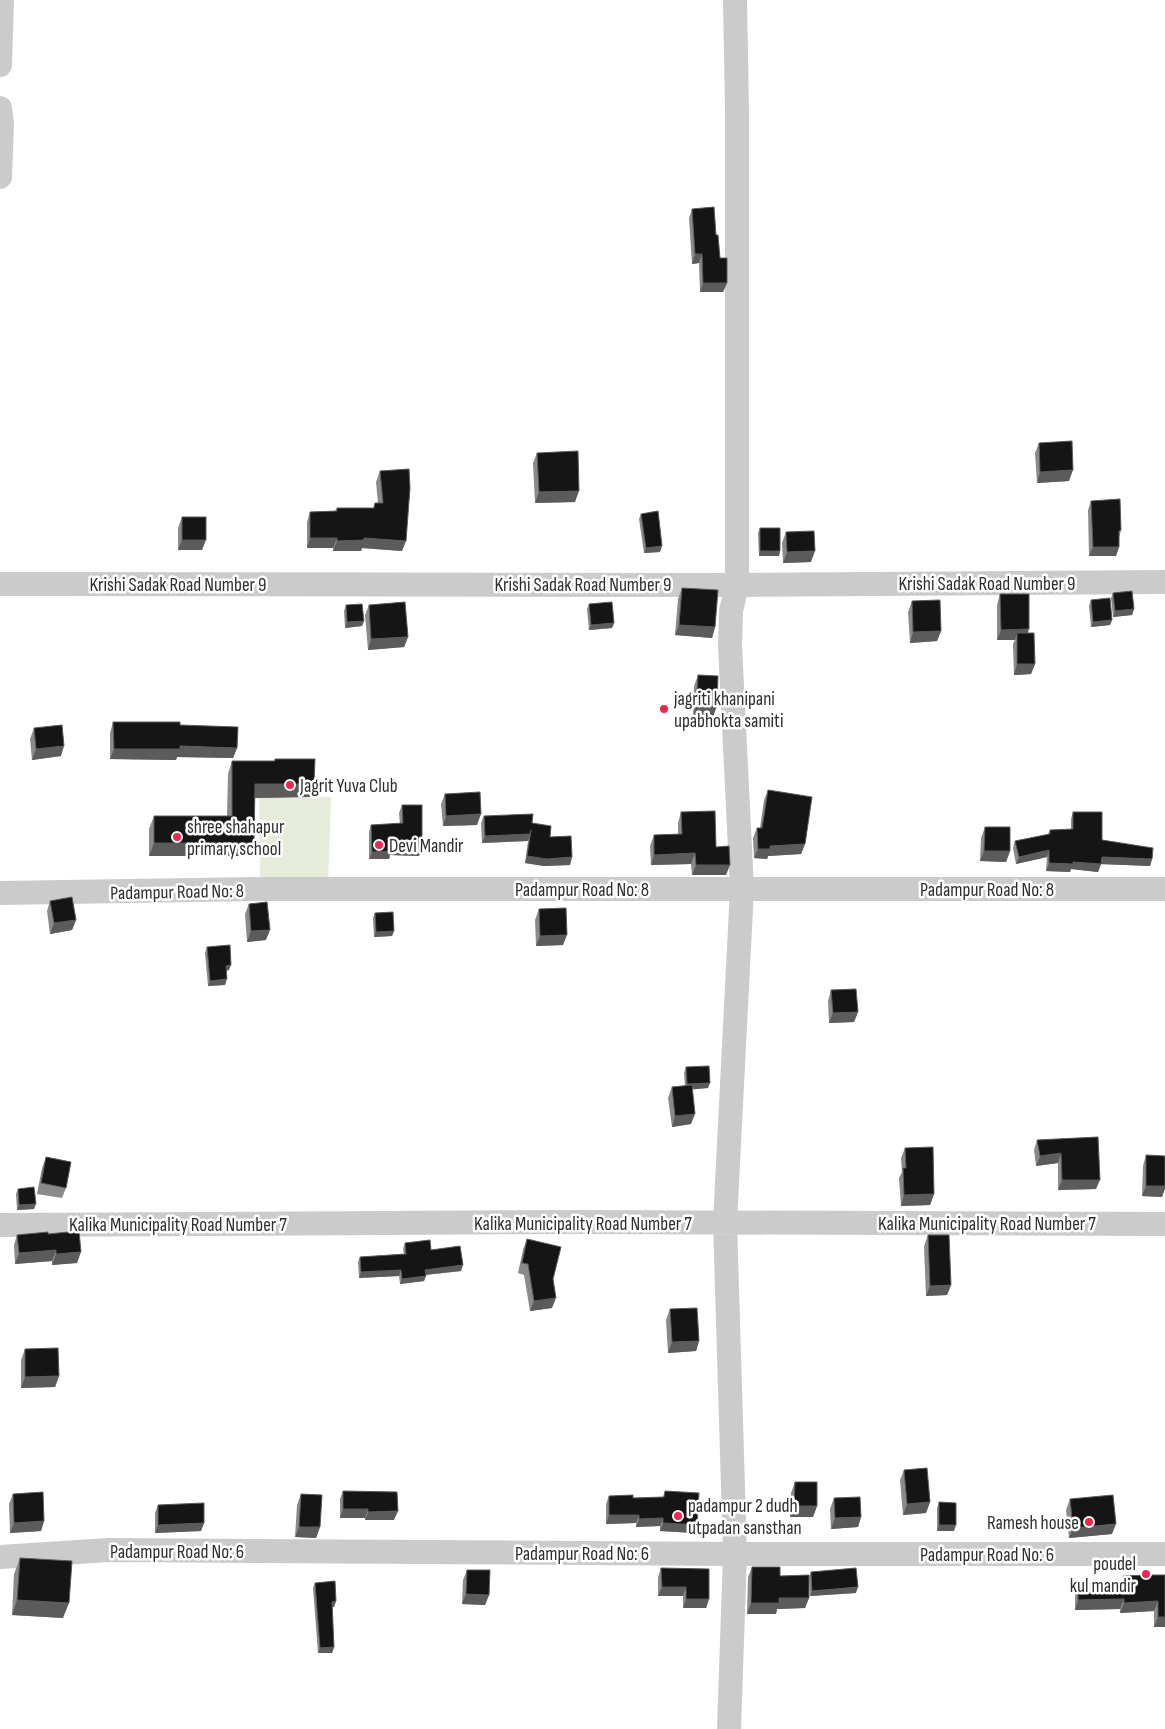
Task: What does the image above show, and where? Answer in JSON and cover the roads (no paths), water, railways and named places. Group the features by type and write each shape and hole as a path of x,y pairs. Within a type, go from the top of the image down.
{"street":[{"path":"0,65 2,0"},
{"path":"729,1729 735,1554 725,1222 742,889 730,645 731,610 737,584 737,110 735,0"},
{"path":"0,108 2,124 0,177"},
{"name":"Krishi Sadak Road Number 9","path":"0,584 1165,582"},
{"name":"Padampur Road No: 8","path":"0,893 264,889 1165,889"},
{"name":"Kalika Municipality Road Number 7","path":"0,1224 725,1222 1165,1224"},
{"name":"Padampur Road No: 6","path":"0,1557 108,1550 735,1554 1165,1554"}],"place":[{"name":"jagriti khanipani upabhokta samiti","path":"664,709"},
{"name":"Jagrit Yuva Club","path":"290,785"},
{"name":"shree shahapur primary school","path":"177,837"},
{"name":"Devi Mandir","path":"379,845"},
{"name":"padampur 2 dudh utpadan sansthan","path":"678,1516"},
{"name":"Ramesh house","path":"1089,1522"},
{"name":"poudel kul mandir","path":"1146,1574"}]}
